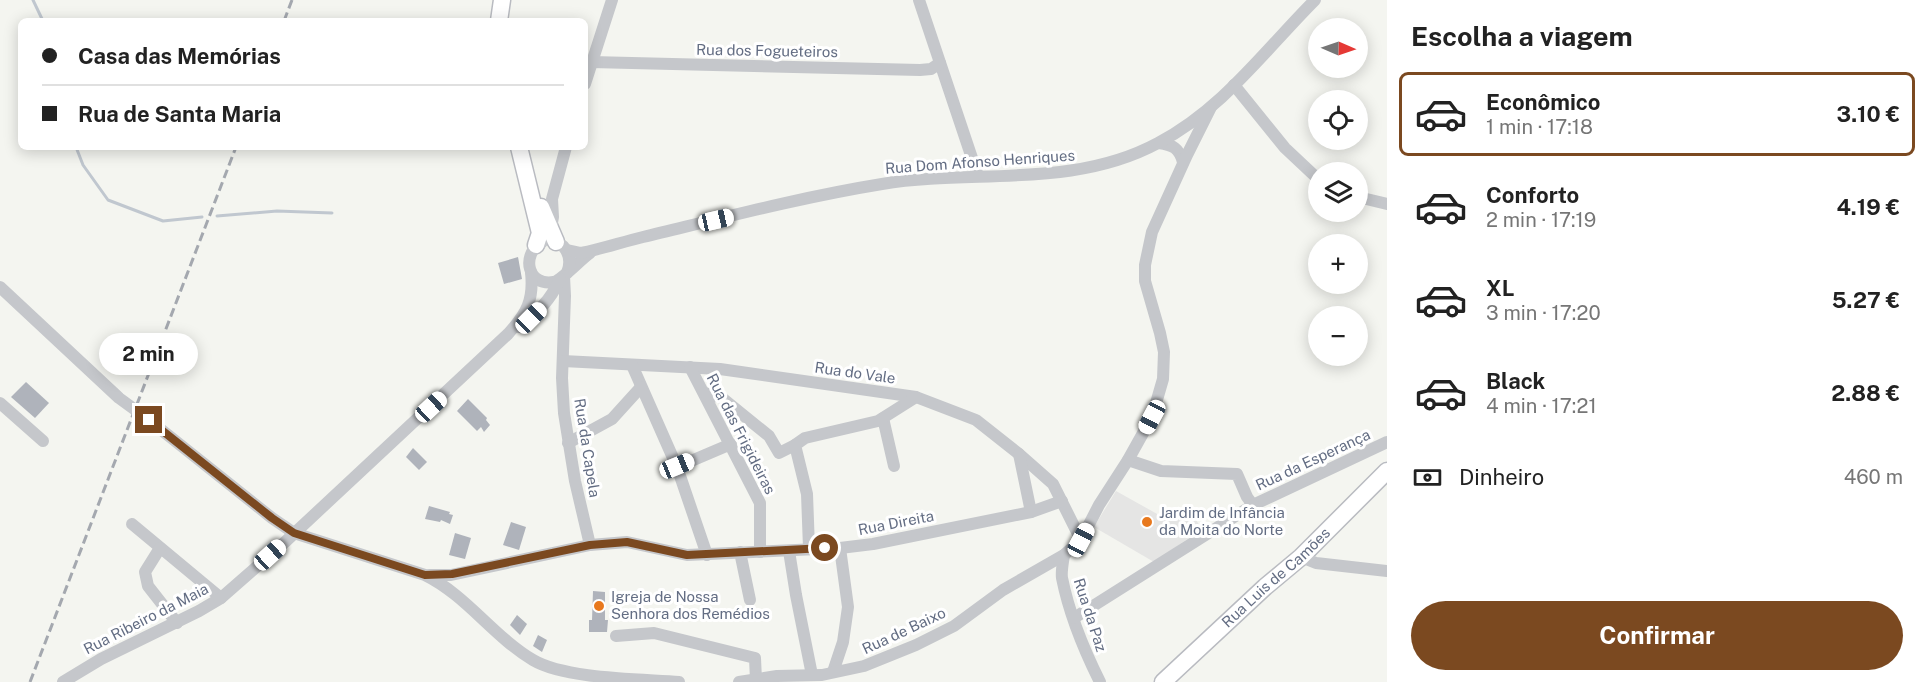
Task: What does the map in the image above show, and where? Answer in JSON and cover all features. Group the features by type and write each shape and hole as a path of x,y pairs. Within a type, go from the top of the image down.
{"street":[{"path":"499,18 501,0"},
{"path":"588,73 612,0"},
{"path":"919,0 978,176"},
{"name":"Rua Dom Afonso Henriques","path":"553,242 581,253 839,191 904,180 1018,176 1085,169 1118,161 1159,143 1211,107 1315,0"},
{"name":"Rua dos Fogueteiros","path":"591,62 920,70 930,69 940,63"},
{"path":"1234,85 1285,148 1308,170"},
{"path":"1081,540 1152,417 1163,379 1164,352 1145,281 1146,257 1152,232 1211,107"},
{"path":"1159,143 1177,148 1184,162"},
{"path":"508,334 531,318 552,297 570,261 553,242 540,233 520,150"},
{"path":"553,242 552,199 565,150"},
{"path":"553,242 556,182"},
{"path":"530,188 553,242"},
{"path":"1368,199 1387,204"},
{"path":"508,334 520,320 532,299 533,288 529,258 553,242"},
{"name":"Rua Dom Afonso Henriques","path":"564,276 577,262 594,250"},
{"path":"531,272 541,280 548,282 564,276"},
{"name":"Rua da Capela","path":"564,276 564,413 568,443 590,545"},
{"path":"0,287 119,398 294,533 425,575 439,582 508,641 545,666 565,672 679,682"},
{"path":"552,297 560,302 565,319"},
{"name":"Rua Ribeiro da Maia","path":"63,682 101,659 177,623 221,598 508,334"},
{"name":"Rua do Vale","path":"563,361 720,369 916,397 976,420 1019,454 1053,484 1081,540"},
{"path":"632,365 677,466 707,555"},
{"name":"Rua das Frigideiras","path":"690,367 760,503 760,552"},
{"path":"568,443 612,419 642,387"},
{"path":"705,393 722,398 769,436 779,453 805,438 878,421 916,397"},
{"path":"0,403 43,441"},
{"path":"883,418 894,466"},
{"name":"Rua da Esperança","path":"1128,460 1161,471 1237,474 1253,505 1387,442"},
{"path":"677,466 731,444"},
{"path":"795,445 807,494 809,548"},
{"path":"1019,454 1030,512"},
{"name":"Rua Luis de Camões","path":"1163,682 1265,587 1301,557 1387,471"},
{"name":"Rua Direita","path":"425,575 452,574 590,545 627,542 687,555 840,548 873,544 1030,512 1062,501"},
{"path":"1074,618 1253,505"},
{"path":"132,524 221,598"},
{"name":"Rua de Baixo","path":"739,682 777,676 822,676 864,666 916,645 954,626 1004,590 1064,555 1081,540"},
{"path":"160,548 145,572 148,586 177,623"},
{"path":"822,676 843,642 848,607 840,548"},
{"path":"789,551 796,595 822,676"},
{"path":"740,552 750,600"},
{"name":"Rua da Paz","path":"1064,555 1062,576 1090,664 1100,682"},
{"path":"1301,557 1316,563 1387,571"},
{"path":"616,636 654,633 755,658 756,680"}],"shaded area":[{"name":"Jardim de Infância da Moita do Norte","path":"1116,491 1159,515 1194,517 1202,529 1154,562 1094,527"}],"building":[{"path":"518,257 522,279 504,284 498,263"},
{"path":"26,382 49,403 35,418 11,397"},
{"path":"468,399 487,418 490,425 484,432 481,427 477,431 457,411"},
{"path":"413,448 427,462 419,470 406,457"},
{"path":"429,506 450,512 449,514 453,515 450,524 441,520 440,522 425,519"},
{"path":"511,522 526,527 519,550 503,545"},
{"path":"455,533 471,538 465,559 449,555"},
{"name":"Igreja de Nossa Senhora dos Remédios","path":"593,591 605,592 607,632 589,632 589,620 592,620"},
{"path":"517,615 527,624 520,635 510,625"},
{"path":"538,635 547,640 542,652 533,646"}],"waterway":[{"path":"33,0 42,18"},
{"path":"77,150 83,165 108,200 163,221 202,217"},
{"path":"217,216 277,211 332,213"}],"railway":[{"path":"285,18 292,0"},
{"path":"30,682 235,150"}],"place":[{"name":"Jardim de Infância da Moita do Norte","path":"1147,522"},
{"name":"Igreja de Nossa Senhora dos Remédios","path":"599,606"}],"route":[{"path":"149,420 294,533 425,575 452,574 590,545 627,542 687,555 825,548"}]}
